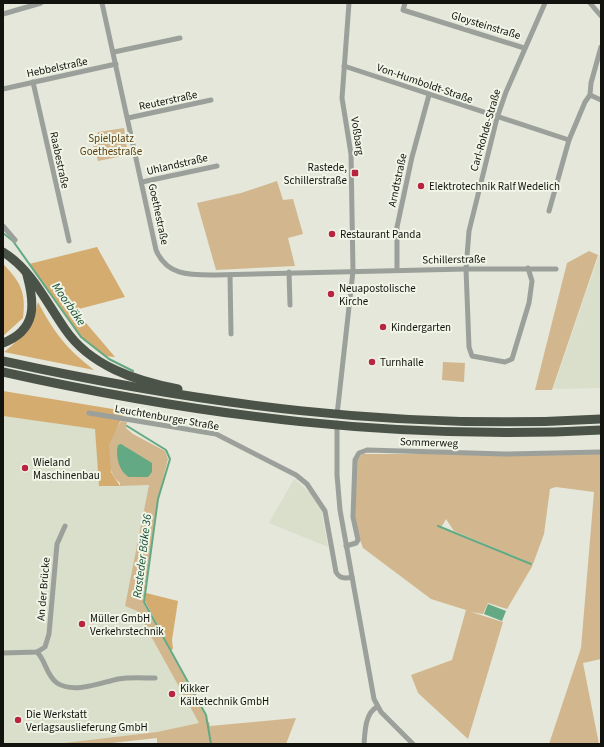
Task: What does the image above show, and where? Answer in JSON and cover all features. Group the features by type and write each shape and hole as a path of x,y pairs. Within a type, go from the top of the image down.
{"highway":[{"path":"3,252 26,272 37,285 66,331 78,344 106,365 146,382 194,392 242,399 254,406"},
{"path":"3,343 19,334 29,318 33,300 26,272"},
{"path":"3,361 118,384 254,406 358,417 441,422 527,422 601,419"},
{"path":"3,372 177,406 297,423 441,433 520,434 601,430"}],"street":[{"path":"3,14 42,3"},
{"name":"Goethestraße","path":"102,3 114,52 156,250 165,264 171,269 188,275 353,272"},
{"name":"Voßbarg","path":"349,3 342,98 351,154 353,272"},
{"name":"Gloysteinstraße","path":"405,3 403,10 524,48"},
{"name":"Carl-Rohde-Straße","path":"528,268 532,281 529,303 515,355 511,361 505,362 479,358 471,354 466,269 469,231 497,118 524,48 545,3"},
{"path":"590,3 601,16"},
{"path":"114,52 180,38"},
{"path":"549,211 569,140 585,102 590,95 591,83 601,47"},
{"name":"Hebbelstraße","path":"3,88 116,64"},
{"name":"Von-Humboldt-Straße","path":"344,66 497,118 569,140"},
{"name":"Raabestraße","path":"33,82 69,241"},
{"name":"Arndtstraße","path":"397,270 397,227 412,157 429,95"},
{"path":"590,95 601,100"},
{"name":"Reuterstraße","path":"128,118 211,100"},
{"name":"Uhlandstraße","path":"142,182 217,166"},
{"path":"3,226 15,240"},
{"name":"Schillerstraße","path":"353,272 528,268 556,269"},
{"path":"289,272 290,305"},
{"path":"353,272 338,399 336,443 340,510 372,688 377,707 413,744"},
{"path":"230,275 231,334"},
{"name":"Leuchtenburger Straße","path":"89,413 216,434 296,475 308,484 325,511 338,576 342,578 352,578"},
{"name":"Sommerweg","path":"346,546 356,543 358,540 353,517 355,460 359,453 367,450 505,454 601,452"},
{"name":"An der Brücke","path":"37,652 45,647 49,634 56,544 65,526"},
{"path":"3,653 37,652 42,656 52,678 66,686 77,687 119,679 155,678"},
{"path":"364,744 368,718 377,707"}],"shaded area":[{"path":"97,247 125,297 75,310 115,357 104,356 81,337 29,264"},
{"path":"599,255 601,256 601,388 553,389"},
{"path":"3,264 21,288 24,309 23,318 3,336"},
{"path":"38,302 62,340 76,355 94,370 4,352 16,342 26,330 33,318"},
{"path":"3,391 125,411 109,445 111,472 120,486 99,486 95,429 3,416"},
{"path":"3,416 96,429 99,486 149,485 142,527 137,611 199,723 157,732 55,744 3,744"},
{"path":"121,444 152,463 152,472 148,477 129,477 126,475 120,467 117,454 118,445"},
{"path":"294,479 310,493 321,509 328,547 269,523"},
{"path":"146,593 178,601 172,640 173,649 171,650 145,601"},
{"path":"488,604 506,611 502,621 484,614"}],"green space":[{"name":"Spielplatz Goethestraße","path":"124,128 128,155 98,161 93,145 98,132"},
{"path":"277,181 283,200 293,199 303,234 288,238 295,266 216,270 197,203 241,193"},
{"path":"589,251 598,255 552,390 535,390 567,263"},
{"path":"443,362 465,363 464,382 442,380"},
{"path":"121,421 127,422 126,428 133,434 165,451 168,459 158,499 143,602 210,726 296,718 286,744 157,744 157,738 103,744 55,744 157,732 199,723 137,611 125,606 149,485 120,486 120,483 116,480 111,471 108,460 109,444"},
{"path":"362,454 601,454 601,659 583,663 599,744 549,744 581,648 594,492 556,487 550,489 544,534 533,564 454,531 446,519 442,526 438,527 533,565 507,609 488,603 483,614 471,612 503,622 468,739 418,693 411,675 452,660 466,610 431,599 363,548 355,526 356,462"}],"waterway":[{"name":"Moorbäke","path":"3,233 13,241 81,337 109,359 133,371"},
{"name":"Rasteder Bäke 36","path":"127,426 166,450 170,459 158,499 144,602 206,715 211,744"},
{"path":"438,526 531,564"}],"place":[{"name":"Rastede, Schillerstraße","path":"355,173"},
{"name":"Elektrotechnik Ralf Wedelich","path":"421,186"},
{"name":"Restaurant Panda","path":"332,234"},
{"name":"Neuapostolische Kirche","path":"331,294"},
{"name":"Kindergarten","path":"383,327"},
{"name":"Turnhalle","path":"372,362"},
{"name":"Wieland Maschinenbau","path":"25,468"},
{"name":"Müller GmbH Verkehrstechnik","path":"82,624"},
{"name":"Kikker Kältetechnik GmbH","path":"172,694"},
{"name":"Die Werkstatt Verlagsauslieferung GmbH","path":"18,720"}]}
